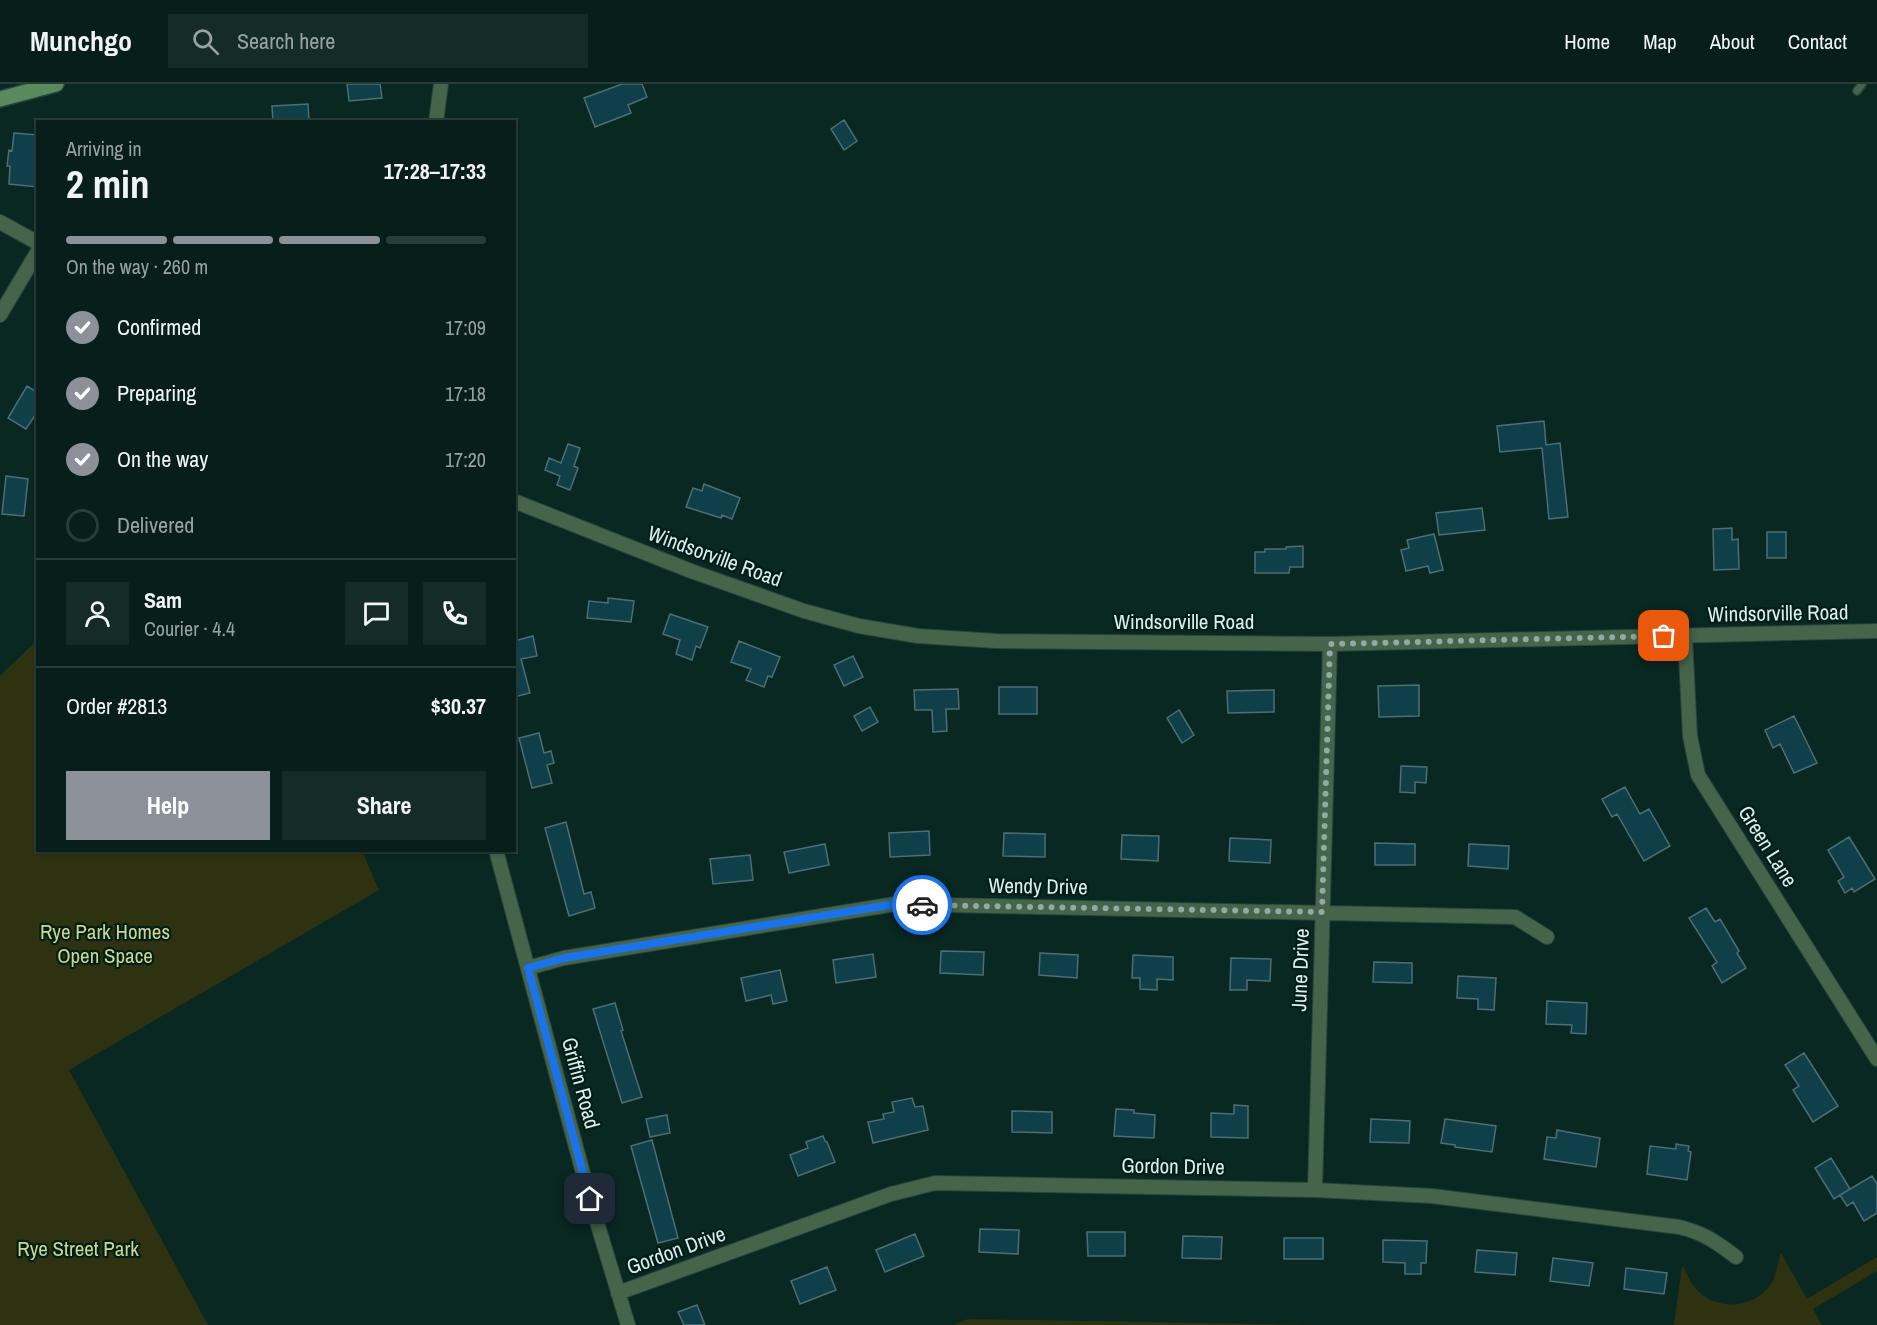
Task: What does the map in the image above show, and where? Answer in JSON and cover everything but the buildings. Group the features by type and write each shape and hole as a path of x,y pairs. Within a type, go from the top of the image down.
{"street":[{"path":"0,99 55,84"},
{"path":"436,120 441,84"},
{"path":"0,222 36,242"},
{"path":"0,315 36,254"},
{"name":"Windsorville Road","path":"516,502 691,571 804,611 859,626 918,636 996,641 1330,644 1877,631"},
{"name":"Green Lane","path":"1685,636 1690,736 1698,775 1877,1059"},
{"name":"June Drive","path":"1315,1190 1330,644"},
{"name":"Griffin Road","path":"497,852 590,1199 628,1325"},
{"name":"Wendy Drive","path":"528,968 564,958 895,904 1515,917 1547,937"},
{"name":"Gordon Drive","path":"618,1293 891,1194 935,1183 1315,1190 1432,1196 1679,1227 1710,1238 1736,1257"}],"lane":[{"path":"1857,91 1862,84"}],"green space":[{"path":"36,641 36,852 362,852 379,890 69,1070 208,1325 0,1325 0,676"},
{"path":"1781,1253 1807,1299 1877,1257 1877,1271 1813,1309 1822,1325 1674,1325 1682,1266 1695,1287 1705,1297 1725,1304 1735,1304 1755,1298 1764,1292 1773,1280"},
{"path":"968,1319 1310,1325 954,1325"}],"way so far":[{"path":"922,905 1322,912 1330,644 1664,636"}],"route":[{"path":"590,1199 528,968 564,958 895,904 922,905"}],"park label":[{"name":"Rye Park Homes Open Space","path":"105,943"},
{"name":"Rye Street Park","path":"78,1248"}]}
